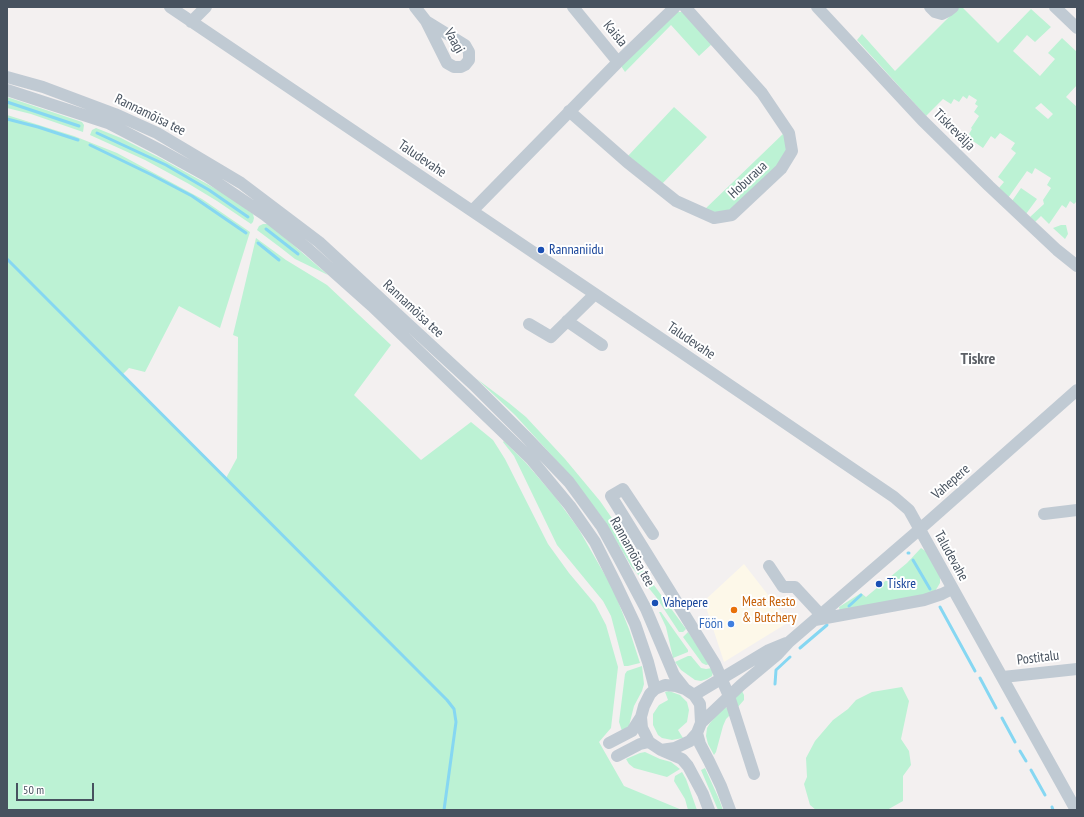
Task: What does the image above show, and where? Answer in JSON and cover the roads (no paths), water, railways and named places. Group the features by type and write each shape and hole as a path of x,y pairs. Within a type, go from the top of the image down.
{"street":[{"name":"Taludevahe","path":"170,7 894,497 909,510 920,529 925,542 1076,810"},
{"path":"191,22 206,7"},
{"name":"Vaagi","path":"415,7 426,21"},
{"name":"Kaisla","path":"573,7 618,62"},
{"path":"472,211 569,111 675,7"},
{"name":"Hoburaua","path":"569,111 627,162 676,201 714,218 732,215 781,169 792,151 789,134 762,93 686,7"},
{"path":"930,7 935,12 942,14 953,7"},
{"path":"1055,7 1077,28"},
{"name":"Tiskrevälja","path":"825,10 922,120 989,186 1057,250 1077,266"},
{"name":"Rannamõisa tee","path":"7,77 43,87 115,114 157,133 241,183 319,242 474,385 569,482 602,527 646,609 674,675 690,692"},
{"name":"Rannamõisa tee","path":"7,90 108,124 207,176 265,215 302,244 372,306 531,459 570,506 595,542 635,624 648,662 655,689"},
{"path":"529,324 551,337 595,294"},
{"path":"567,321 602,345"},
{"name":"Vahepere","path":"699,728 729,696 777,655 788,642 818,618 1077,390"},
{"path":"653,534 623,489 611,496 715,664 729,696 754,774"},
{"path":"1044,514 1077,510"},
{"path":"769,566 783,587 795,587 818,618 924,600 952,589"},
{"name":"Vahepere","path":"690,692 721,678 769,650 788,642"},
{"name":"Postitalu","path":"1003,678 1077,669"},
{"path":"609,743 632,731 641,717 644,706 650,694 655,689 665,685 676,686 690,692 700,704 700,744 721,786 730,810"},
{"path":"641,717 642,728 649,742 661,750 682,759 688,766 703,794 709,810"},
{"path":"661,750 683,746 690,741 699,728"},
{"path":"622,753 640,744 649,742"}],"waterway":[{"path":"7,102 79,126"},
{"path":"7,119 78,140"},
{"path":"97,133 166,165 209,190 248,217"},
{"path":"90,145 192,196 246,233"},
{"path":"266,229 298,254"},
{"path":"258,243 279,260"},
{"path":"7,259 447,700 454,709 456,722 444,810"},
{"path":"913,560 930,589"},
{"path":"849,606 861,595"},
{"path":"940,607 975,671"},
{"path":"800,648 827,625"},
{"path":"775,684 776,670 790,657"},
{"path":"980,678 996,708"},
{"path":"1002,718 1015,742"},
{"path":"1020,751 1026,761"},
{"path":"1031,770 1045,795"}],"place":[{"name":"Rannaniidu","path":"541,250"},
{"name":"Tiskre","path":"879,584"},
{"name":"Vahepere","path":"655,603"},
{"name":"Meat Resto & Butchery","path":"734,610"},
{"name":"Föön","path":"731,624"}],"district":[{"name":"Tiskre","path":"978,359"}]}
